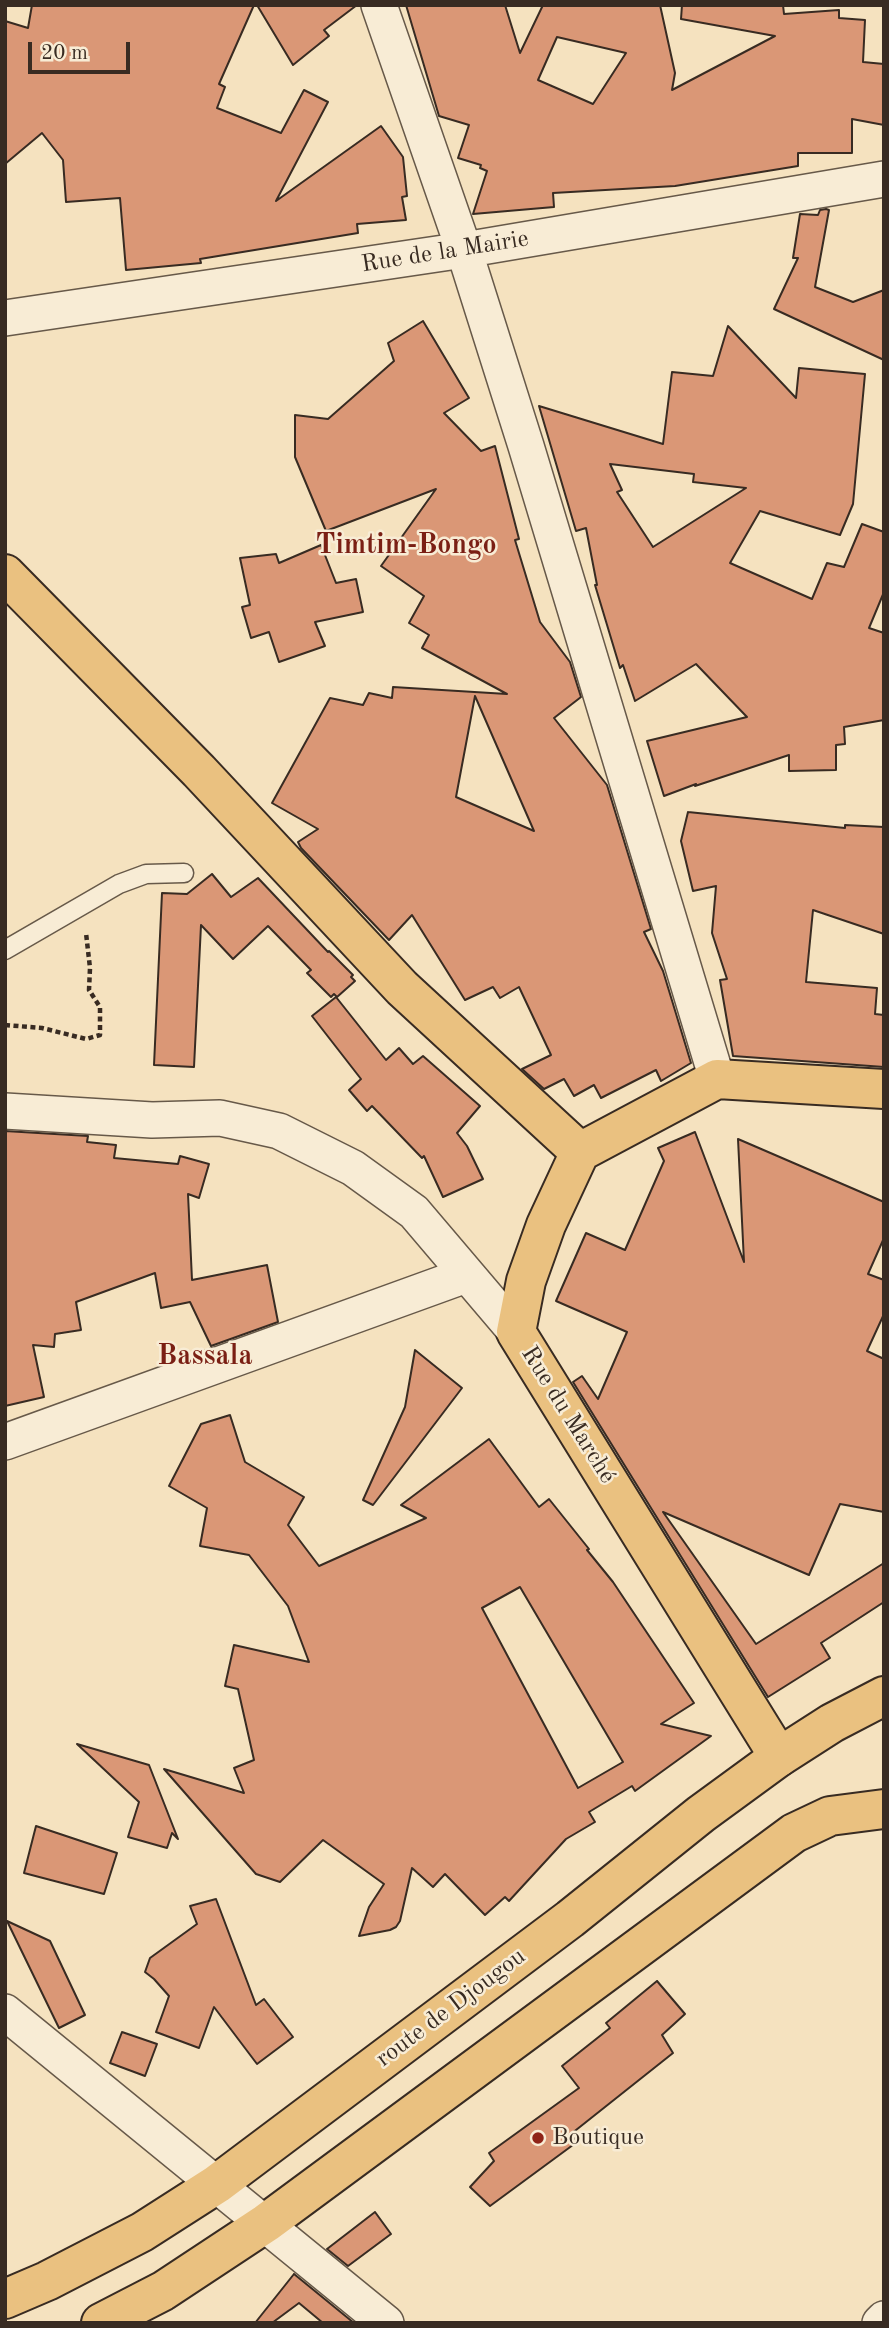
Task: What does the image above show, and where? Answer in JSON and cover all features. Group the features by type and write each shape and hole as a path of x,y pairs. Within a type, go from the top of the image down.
{"main road":[{"path":"5,574 198,771 402,988 580,1152 717,1079 884,1089"},
{"name":"Rue du Marché","path":"580,1152 547,1225 526,1281 516,1332 779,1757"},
{"name":"route de Djougou","path":"5,2299 47,2281 142,2232 217,2184 570,1919 701,1814 779,1757 832,1723 884,1696"},
{"path":"101,2323 163,2291 266,2223 794,1833 830,1816 884,1809"}],"street":[{"path":"379,5 464,250 530,459 717,1079"},
{"name":"Rue de la Mairie","path":"5,318 464,250 884,179"},
{"path":"5,1111 152,1120 220,1118 279,1131 353,1168 414,1212 516,1332"},
{"path":"5,1442 466,1275"},
{"path":"5,2012 386,2323"},
{"path":"880,2323 884,2319"}],"lane":[{"path":"5,950 119,884 146,874 184,873"}],"path":[{"path":"5,1025 42,1028 86,1039 100,1035 100,1007 89,990 89,953 85,928 77,909"}],"building":[{"path":"32,5 254,5 219,84 225,87 217,108 281,133 304,90 328,102 276,201 381,126 403,157 407,196 402,197 406,220 357,224 358,233 200,259 201,263 126,270 120,198 66,202 63,160 42,133 5,164 5,21 28,28"},
{"path":"257,5 357,5 324,30 329,36 293,65"},
{"path":"406,5 505,5 520,53 543,5 660,5 675,73 672,90 775,36 681,19 682,5 783,5 784,14 839,10 839,18 865,20 863,62 884,64 884,125 852,119 852,153 798,153 798,166 675,186 553,193 554,207 473,214 487,171 480,168 481,165 458,158 469,125 439,116","holes":["557,37 626,53 593,104 538,80"]},
{"path":"820,210 829,210 815,287 853,302 884,290 884,360 774,309 798,258 793,258 800,214 818,215"},
{"path":"423,321 469,398 444,413 481,451 495,446 519,539 515,540 540,622 570,662 581,697 554,718 607,785 651,929 644,932 663,971 691,1063 661,1081 656,1070 601,1098 594,1085 574,1096 564,1079 544,1089 522,1069 551,1055 519,987 500,998 493,987 465,1000 412,915 389,940 301,848 298,842 318,829 272,803 330,698 363,705 369,693 392,698 393,687 507,694 422,648 429,635 409,623 424,596 381,566 436,489 326,531 295,457 295,415 328,419 394,361 388,343","holes":["475,696 534,831 456,797"]},
{"path":"728,326 796,398 799,368 865,374 853,504 840,535 760,511 730,563 812,599 827,563 844,567 862,524 884,532 884,592 869,628 884,633 884,720 844,727 845,744 836,745 836,770 789,771 789,755 664,796 647,741 747,717 696,664 635,701 623,665 620,668 595,585 586,528 576,531 539,406 663,444 672,372 713,376","holes":["610,464 694,474 693,482 746,488 653,547 617,492 622,490"]},
{"path":"321,545 336,583 356,579 363,612 315,622 325,646 279,662 269,632 251,638 242,607 250,605 240,558 276,554 279,563"},
{"path":"688,812 845,828 845,825 884,827 884,934 813,910 806,982 877,988 875,1014 884,1015 884,1067 733,1056 720,980 727,979 712,933 716,886 693,891 681,841"},
{"path":"212,874 231,897 258,878 353,975 351,977 355,981 337,997 334,994 331,997 307,973 311,970 268,926 233,959 201,925 194,1067 154,1065 162,893 187,894"},
{"path":"336,997 386,1060 399,1048 413,1064 423,1056 480,1106 457,1133 467,1146 483,1179 443,1197 424,1156 422,1158 372,1106 367,1111 349,1090 361,1079 312,1016"},
{"path":"5,1131 88,1136 87,1142 116,1145 114,1158 178,1164 180,1156 209,1164 199,1198 188,1194 192,1280 267,1265 278,1322 211,1346 190,1302 161,1308 155,1273 76,1302 81,1330 55,1334 54,1347 33,1345 44,1397 5,1406"},
{"path":"695,1132 744,1262 738,1139 884,1202 884,1238 868,1274 884,1280 884,1314 867,1351 884,1359 884,1512 840,1504 809,1575 663,1512 756,1644 884,1563 884,1602 821,1643 830,1658 768,1697 573,1382 582,1376 598,1399 627,1332 556,1301 586,1233 625,1250 664,1161 658,1148"},
{"path":"415,1350 462,1388 373,1505 363,1500 405,1407"},
{"path":"230,1415 245,1462 304,1497 288,1525 319,1566 426,1518 401,1505 489,1439 539,1507 549,1499 589,1549 587,1550 613,1582 694,1703 661,1724 711,1736 635,1791 632,1786 589,1812 595,1822 566,1839 509,1901 505,1897 485,1915 445,1874 433,1887 412,1868 400,1921 396,1927 359,1936 369,1907 384,1884 323,1840 280,1882 256,1874 164,1769 244,1793 234,1768 254,1760 238,1689 225,1686 234,1645 309,1662 288,1606 249,1555 200,1546 207,1508 169,1486 201,1424","holes":["520,1587 623,1762 578,1788 482,1608"]},
{"path":"77,1744 149,1765 178,1839 172,1833 167,1848 128,1837 139,1802"},
{"path":"36,1826 117,1853 104,1894 24,1873"},
{"path":"216,1899 256,2005 264,1999 293,2037 257,2064 214,2007 199,2048 156,2032 169,1996 145,1972 150,1958 197,1924 190,1906"},
{"path":"7,1921 50,1941 85,2015 59,2028"},
{"path":"657,1981 685,2014 662,2035 673,2053 571,2134 577,2142 490,2206 470,2187 494,2161 489,2153 579,2088 562,2066 610,2028 606,2023"},
{"path":"122,2032 157,2044 145,2076 110,2063"},
{"path":"375,2212 391,2234 348,2266 327,2249"},
{"path":"294,2274 354,2323 323,2323 299,2303 272,2323 255,2323"}],"place":[{"name":"Boutique","path":"538,2138"}],"district":[{"name":"Timtim-Bongo","path":"406,546"},
{"name":"Bassala","path":"205,1357"}]}
